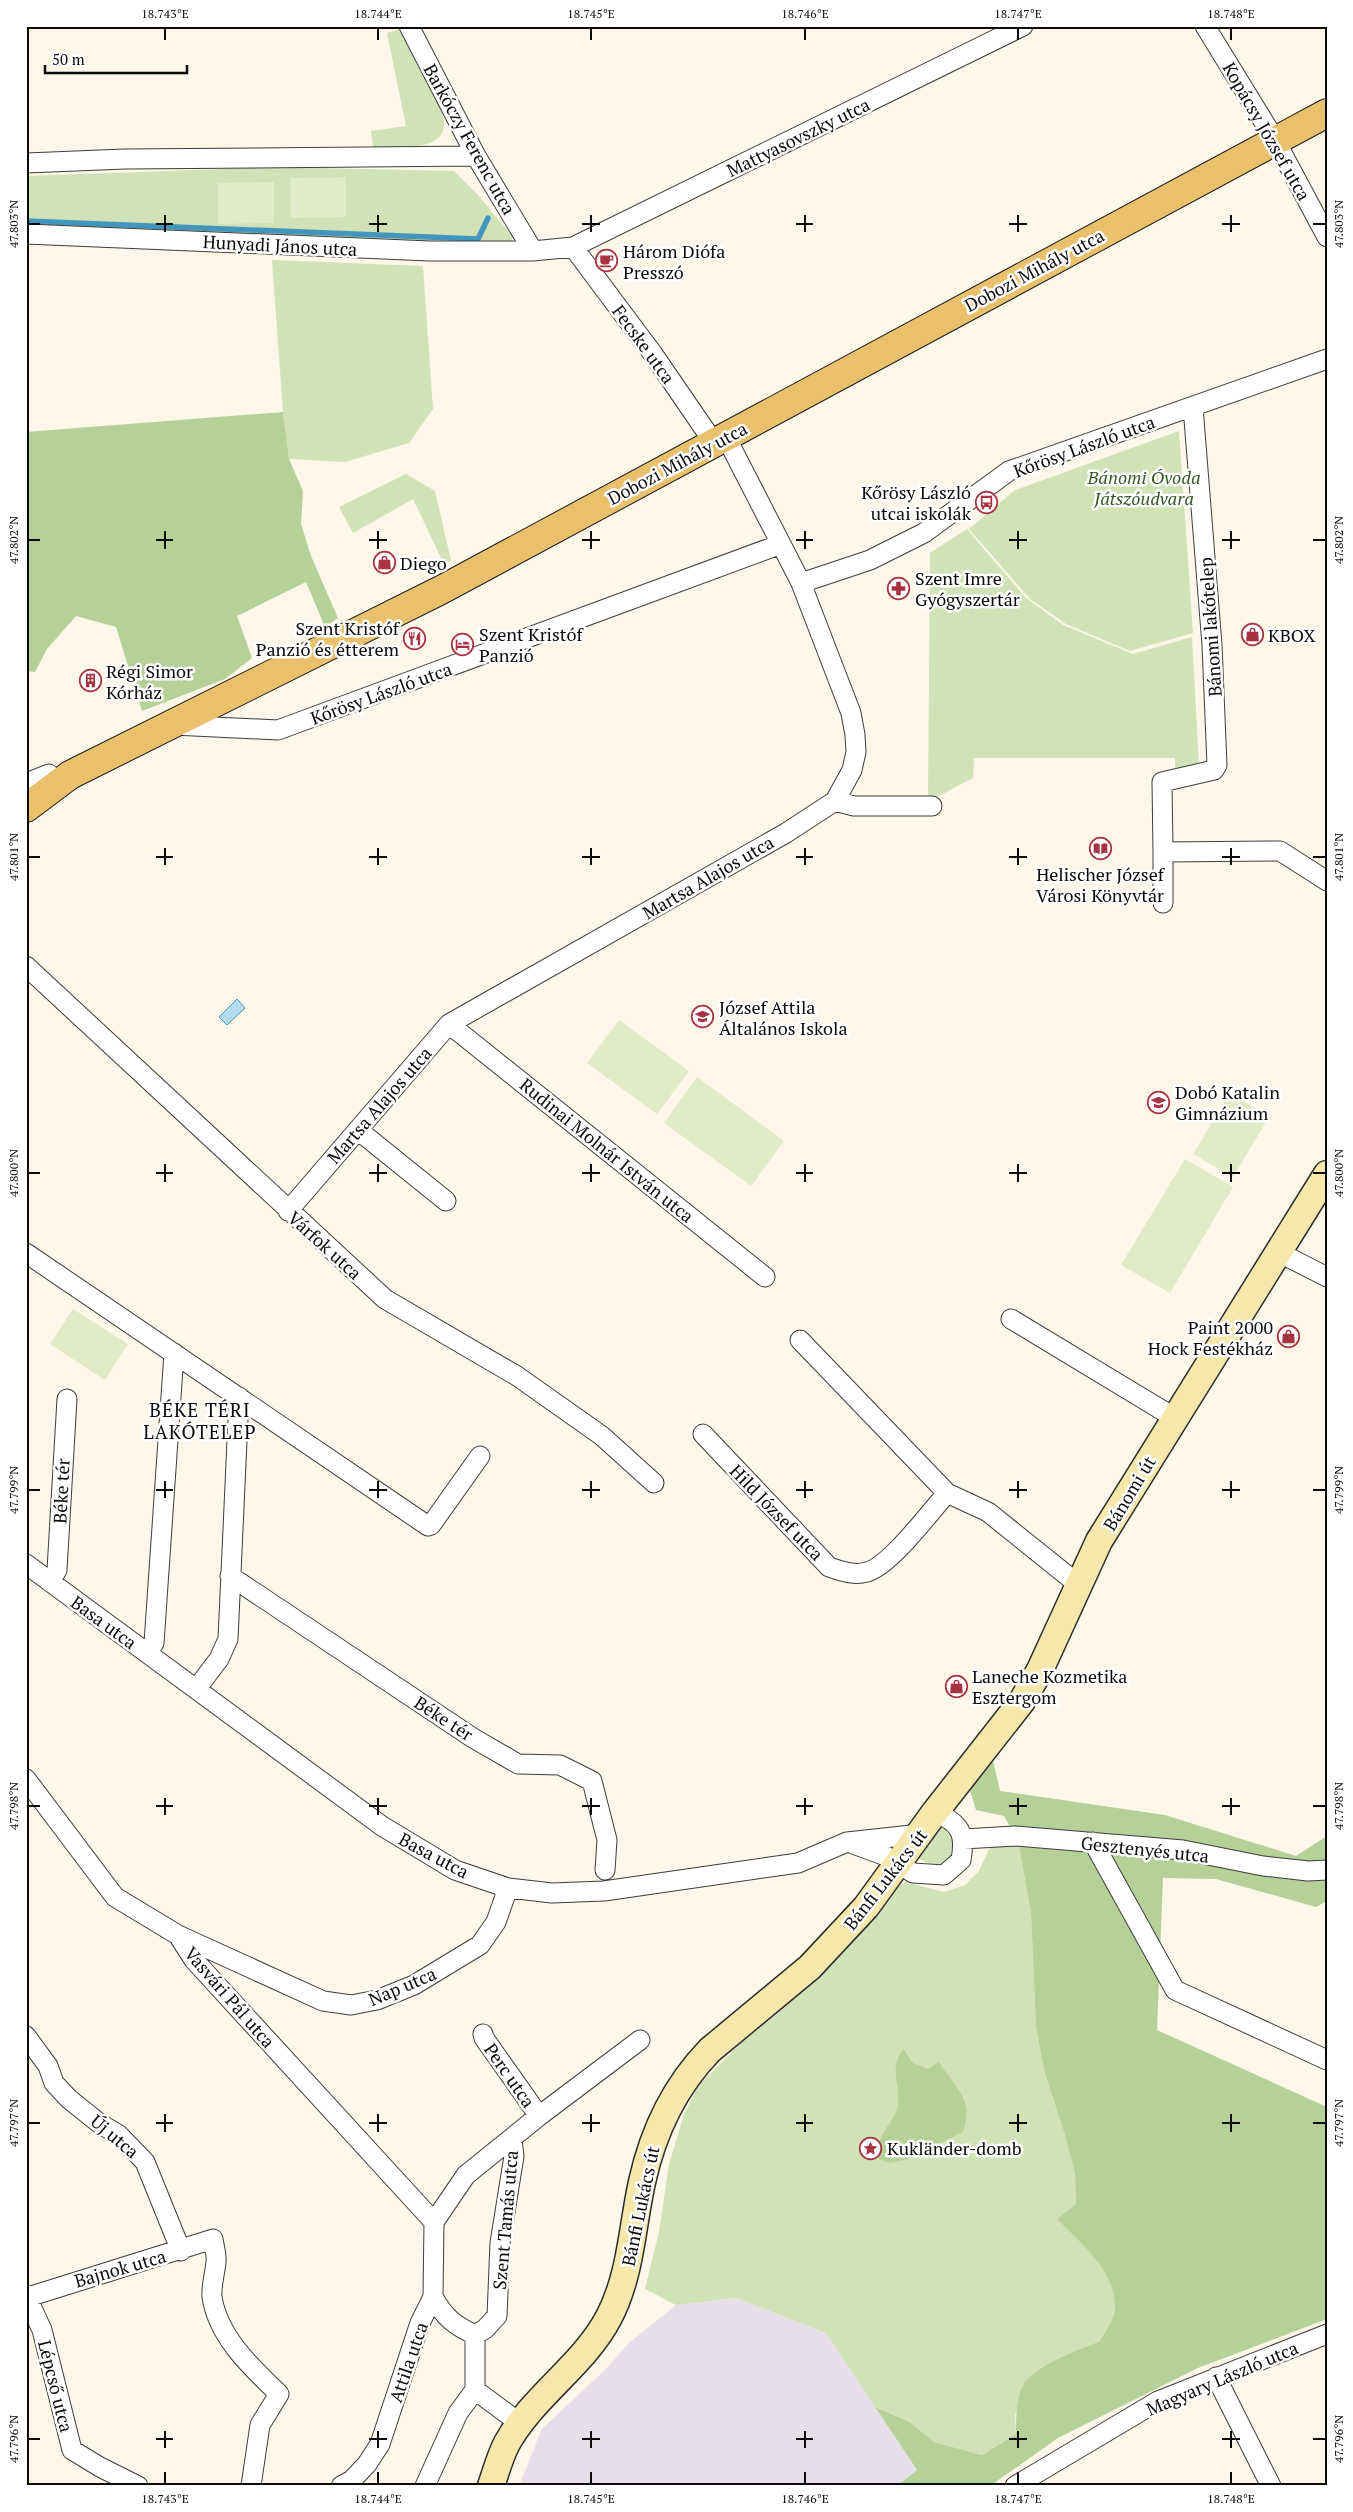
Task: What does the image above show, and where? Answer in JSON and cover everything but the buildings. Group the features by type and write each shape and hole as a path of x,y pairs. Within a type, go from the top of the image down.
{"main road":[{"name":"Dobozi Mihály utca","path":"26,808 70,775 390,617 1327,112"},
{"name":"Bánomi út","path":"935,1812 1022,1700 1040,1670 1099,1541 1327,1174"},
{"name":"Bánfi Lukács út","path":"491,2486 507,2444 521,2424 595,2340 609,2316 627,2270 642,2181 655,2135 672,2100 699,2061 710,2050 810,1967 830,1948 866,1907 921,1834 935,1812"}],"street":[{"name":"Barkóczy Ferenc utca","path":"409,26 476,156 533,251"},
{"name":"Mattyasovszky utca","path":"573,247 1023,26"},
{"name":"Kopácsy József utca","path":"1205,26 1274,140 1327,237"},
{"path":"26,163 125,159 476,156"},
{"name":"Hunyadi János utca","path":"26,234 430,252 533,251 573,247"},
{"name":"Fecske utca","path":"573,247 720,440"},
{"name":"Kőrösy László utca","path":"801,583 870,560 924,534 1009,471 1327,359"},
{"name":"Bánomi lakótelep","path":"1163,852 1162,782 1214,770 1217,765 1212,645 1193,406"},
{"name":"Martsa Alajos utca","path":"288,1211 449,1024 786,833 835,801 852,770 856,752 851,713 801,583 781,544 720,440"},
{"name":"Kőrösy László utca","path":"170,725 278,730 781,544"},
{"path":"26,783 49,774"},
{"path":"835,801 854,806 932,806"},
{"path":"1164,903 1163,852 1280,851 1327,881"},
{"name":"Várfok utca","path":"26,966 384,1299 517,1376 602,1436 654,1483"},
{"name":"Rudinai Molnár István utca","path":"449,1024 766,1277"},
{"path":"358,1130 446,1201"},
{"path":"1278,1252 1327,1276"},
{"path":"26,1253 428,1526 431,1525 480,1456"},
{"path":"1011,1320 1175,1418"},
{"path":"800,1340 947,1493 988,1512 1078,1585"},
{"path":"147,1653 154,1643 174,1353"},
{"path":"197,1688 219,1659 226,1644 239,1397"},
{"name":"Béke tér","path":"50,1582 57,1570 67,1399"},
{"name":"Hild József utca","path":"702,1434 829,1567 850,1574 868,1572 887,1561 947,1493"},
{"name":"Basa utca","path":"26,1564 382,1826 455,1870 508,1888 552,1893 604,1891 798,1863 847,1842 921,1834"},
{"name":"Béke tér","path":"230,1576 474,1738 518,1764 560,1765 592,1781 607,1840 605,1870"},
{"name":"Vasvári Pál utca","path":"27,1784 115,1897 178,1935 194,1960 387,2168 434,2222"},
{"path":"847,1842 886,1856 914,1873 944,1875 961,1860 963,1839 958,1826 952,1820 935,1812"},
{"name":"Gesztenyés utca","path":"963,1839 1015,1836 1094,1842 1183,1850 1308,1872 1327,1870"},
{"path":"1094,1842 1175,1990 1327,2060"},
{"name":"Nap utca","path":"178,1935 323,2001 351,2005 377,2000 414,1985 480,1945 496,1922 508,1888"},
{"name":"Perc utca","path":"483,2034 538,2116"},
{"name":"Új utca","path":"26,2036 48,2066 54,2083 69,2099 99,2124 120,2135 145,2162 181,2251"},
{"name":"Szent Tamás utca","path":"475,2335 485,2329 496,2316 500,2243 514,2156 512,2139 538,2116 640,2040"},
{"path":"434,2222 466,2175 512,2139"},
{"name":"Attila utca","path":"341,2486 352,2480 362,2470 380,2444 420,2323 433,2297 434,2222"},
{"name":"Bajnok utca","path":"27,2296 94,2274 181,2251 213,2239 217,2260 212,2296 216,2311 230,2339 243,2357 279,2394 260,2425 251,2486"},
{"name":"Lépcső utca","path":"27,2296 42,2330 72,2450 100,2467 138,2486"},
{"path":"425,2486 458,2413 475,2390 475,2335 456,2326 442,2312 433,2297"},
{"name":"Magyary László utca","path":"1015,2486 1158,2401 1327,2334"},
{"path":"1216,2377 1271,2486"},
{"path":"475,2390 521,2424"}],"shaded area":[{"path":"736,2298 826,2333 917,2470 897,2486 519,2486 542,2429 607,2368 629,2343 676,2305"}],"green space":[{"path":"402,28 442,113 444,126 440,136 432,142 409,147 373,147 371,131 406,126 387,33"},
{"path":"275,167 454,171 478,195 513,237 511,245 26,224 26,176"},
{"path":"346,177 346,217 291,218 290,178"},
{"path":"274,182 274,223 218,224 218,183"},
{"path":"272,260 423,266 433,409 409,443 345,462 289,459 283,412"},
{"path":"283,412 289,459 303,491 301,524 311,556 338,618 325,627 306,582 237,616 252,658 225,679 142,711 116,627 76,616 47,649 35,672 26,671 26,432"},
{"name":"Bánomi Óvoda Játszóudvara","path":"1179,431 1193,633 1130,651 1066,624 1030,599 969,529 1015,490"},
{"path":"406,474 435,491 451,561 444,564 413,499 353,533 339,507"},
{"path":"967,529 1025,597 1063,625 1133,654 1192,637 1199,766 1175,772 1175,758 974,758 973,778 937,797 928,797 930,553"},
{"path":"619,1020 689,1071 657,1114 587,1063"},
{"path":"697,1077 784,1141 751,1186 664,1123"},
{"path":"1230,1093 1269,1117 1233,1177 1193,1154"},
{"path":"1185,1159 1233,1187 1170,1293 1121,1265"},
{"path":"73,1309 128,1344 105,1380 50,1344"},
{"path":"992,1756 1000,1791 1165,1815 1296,1856 1327,1836 1327,1901 1316,1907 1216,1879 1163,1878 1157,2030 1327,2107 1327,2319 1198,2368 1058,2438 990,2486 897,2486 917,2470 875,2407 910,2422 934,2442 982,2455 1016,2434 1018,2399 1026,2381 1051,2362 1100,2341 1111,2322 1115,2310 1114,2296 1104,2270 1087,2249 1057,2219 1076,2204 1075,2173 1045,2074 1036,2028 1031,1913 1018,1841 1004,1816 976,1810 969,1787"},
{"path":"939,1821 953,1833 954,1853 948,1859 942,1863 931,1864 906,1850"},
{"path":"1018,1841 1031,1913 1036,2028 1045,2074 1075,2173 1076,2204 1057,2219 1087,2249 1104,2270 1114,2296 1115,2310 1111,2322 1100,2341 1054,2361 1015,2414 1016,2434 982,2455 934,2442 910,2422 875,2407 826,2333 736,2298 676,2305 645,2289 659,2232 669,2164 684,2114 699,2085 749,2035 777,2014 844,1952 870,1916 891,1892 905,1882 944,1892 965,1885 979,1871 989,1849 994,1844"},
{"path":"903,2049 913,2063 928,2069 939,2062 965,2102 966,2120 963,2132 908,2159 890,2163 879,2159 878,2151 882,2136 893,2118 898,2105 896,2064"}],"water":[{"path":"237,999 245,1008 227,1025 219,1017"}],"waterway":[{"path":"26,221 478,239 488,218"}],"place":[{"name":"Három Diófa Presszó","path":"607,261"},
{"name":"Kőrösy László utcai iskolák","path":"987,502"},
{"name":"Diego","path":"384,563"},
{"name":"Szent Imre Gyógyszertár","path":"899,588"},
{"name":"KBOX","path":"1252,635"},
{"name":"Szent Kristóf Panzió és étterem","path":"415,638"},
{"name":"Szent Kristóf Panzió","path":"463,644"},
{"name":"Régi Simor Kórház","path":"90,681"},
{"name":"Helischer József Városi Könyvtár","path":"1100,849"},
{"name":"József Attila Általános Iskola","path":"703,1017"},
{"name":"Dobó Katalin Gimnázium","path":"1159,1102"},
{"name":"Paint 2000 Hock Festékház","path":"1289,1337"},
{"name":"Laneche Kozmetika Esztergom","path":"956,1686"},
{"name":"Kukländer-domb","path":"871,2148"}],"district":[{"name":"BÉKE TÉRI LAKÓTELEP","path":"200,1420"}]}
